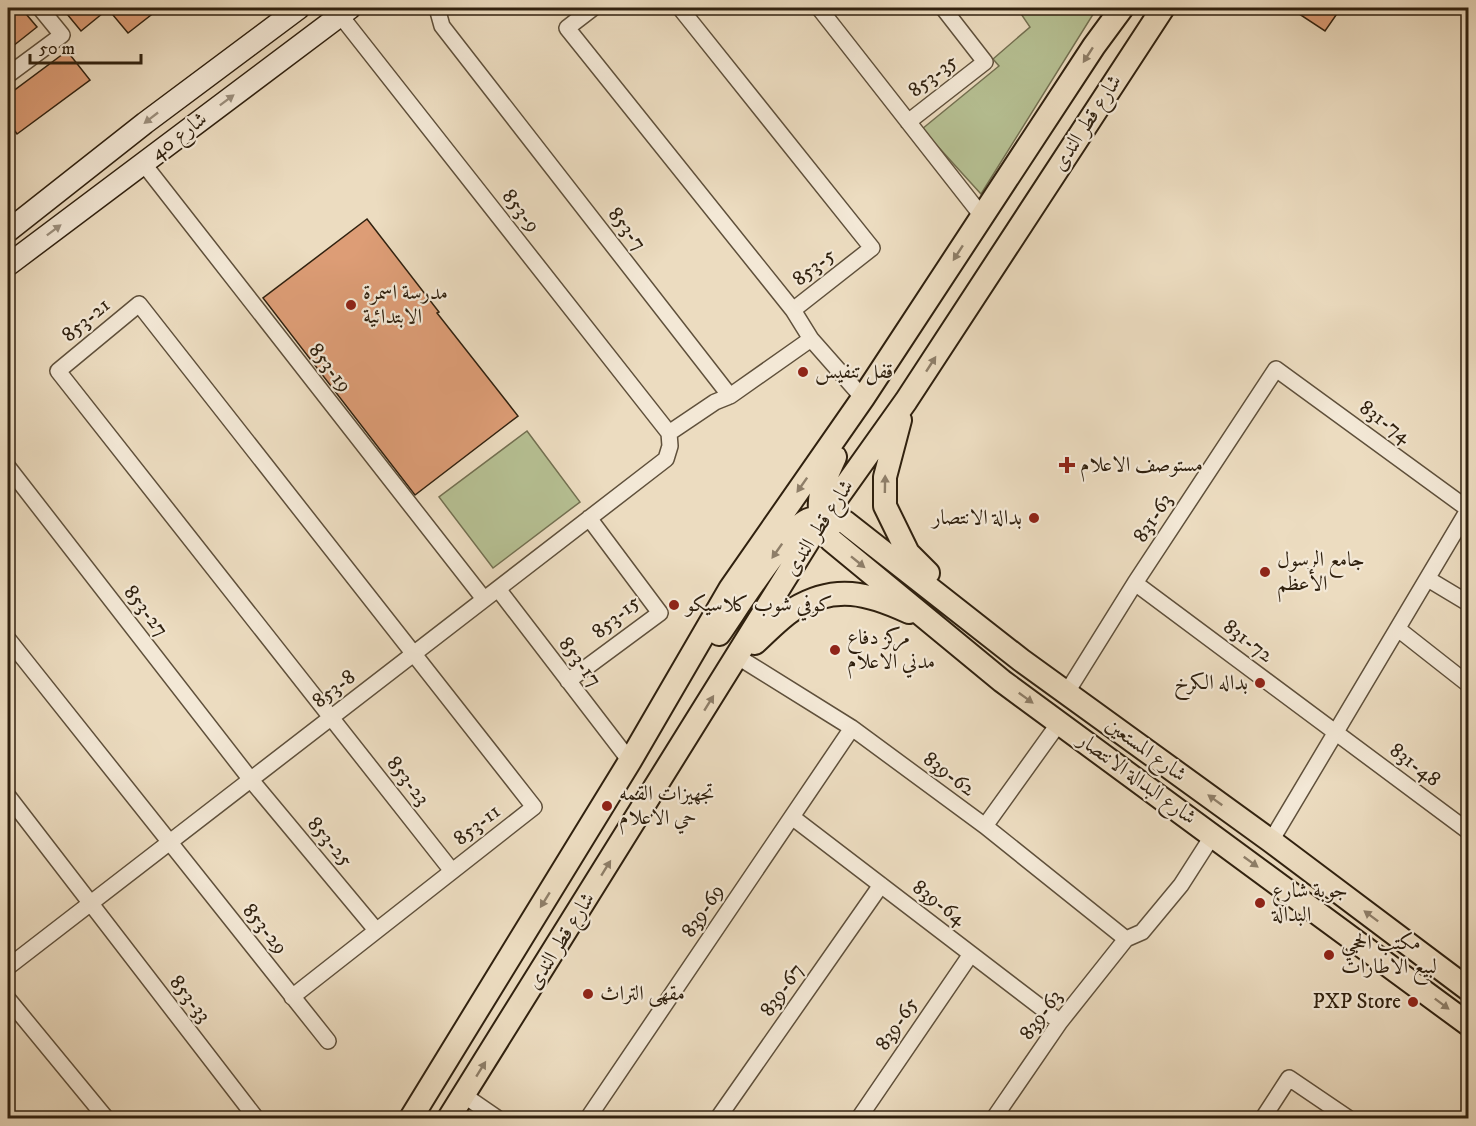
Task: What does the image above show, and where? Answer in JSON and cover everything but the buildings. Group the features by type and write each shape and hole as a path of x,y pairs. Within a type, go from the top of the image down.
{"main road":[{"name":"شارع 40","path":"8,231 145,123 299,8"},
{"name":"شارع قطر الندى","path":"411,1119 630,761 730,589 863,398 1122,8"},
{"name":"شارع قطر الندى","path":"449,1119 822,519 906,401 1163,8"},
{"name":"شارع 40","path":"8,264 345,11"},
{"path":"630,761 790,534 809,519 822,519 819,504 821,488 863,398"},
{"path":"906,401 885,477 885,506 908,553 986,632"},
{"name":"شارع البدالة الانتصار","path":"822,519 824,530 831,540 1002,681 1468,1024"},
{"name":"شارع المستعين","path":"822,519 845,522 1021,660 1271,841 1468,989"},
{"path":"738,657 792,610 816,597 854,592 906,610 934,623"},
{"path":"1002,681 1021,660"}],"street":[{"path":"8,75 62,35 40,8"},
{"name":"853-7","path":"437,8 442,26 730,396"},
{"name":"853-5","path":"593,8 567,27 793,310 872,248 680,8"},
{"name":"853-35","path":"819,8 982,216"},
{"name":"853-35","path":"908,122 985,62 943,8"},
{"name":"853-9","path":"345,11 669,433"},
{"name":"853-19","path":"143,163 484,599"},
{"name":"853-21","path":"332,717 58,371 139,303 413,654"},
{"path":"793,310 811,339 863,398"},
{"path":"669,433 715,402 730,396 811,339"},
{"name":"831-74","path":"1276,369 1468,510"},
{"name":"831-63","path":"1067,692 1276,369"},
{"name":"853-8","path":"8,967 666,459 670,446 669,433"},
{"name":"853-27","path":"8,467 251,780"},
{"path":"1271,841 1468,510"},
{"name":"853-15","path":"568,681 660,613 589,518"},
{"path":"1428,579 1468,603"},
{"name":"831-72","path":"1136,584 1336,732"},
{"name":"853-17","path":"498,589 630,761"},
{"path":"1398,629 1468,684"},
{"path":"8,639 170,843"},
{"name":"853-11","path":"292,997 534,807 413,654"},
{"name":"839-62","path":"738,657 852,728 985,826 1126,939"},
{"name":"853-23","path":"332,717 452,871"},
{"path":"985,826 1059,723"},
{"name":"839-69","path":"588,1119 852,728"},
{"name":"831-48","path":"1336,732 1468,831"},
{"name":"853-25","path":"251,780 376,930"},
{"name":"853-33","path":"8,796 256,1119"},
{"name":"839-64","path":"792,817 1060,1022"},
{"name":"839-63","path":"994,1119 1060,1022 1126,939 1142,932 1181,885 1214,835"},
{"name":"853-29","path":"170,843 328,1041"},
{"name":"839-67","path":"718,1119 881,885"},
{"name":"839-65","path":"859,1119 971,954"},
{"path":"8,999 106,1119"},
{"path":"1263,1119 1289,1078 1348,1119"},
{"path":"465,1096 496,1119"}],"green space":[{"path":"1017,8 1097,8 981,194 922,129 999,66 993,59 1030,27"},
{"path":"527,431 580,502 493,568 439,497"}],"place":[{"name":"مدرسة اسمرة الابتدائية","path":"351,305"},
{"name":"قفل تنفيس","path":"803,372"},
{"name":"مستوصف الاعلام","path":"1067,465"},
{"name":"بدالة الانتصار","path":"1034,518"},
{"name":"جامع الرسول الأعظم","path":"1265,572"},
{"name":"كوفي شوب كلاسيكو","path":"674,605"},
{"name":"مركز دفاع مدني الاعلام","path":"835,650"},
{"name":"بداله الكرخ","path":"1260,683"},
{"name":"تجهيزات القمه حي الاعلام","path":"607,806"},
{"name":"جوبة شارع البدالة","path":"1260,903"},
{"name":"مكتب الحجي لبيع الاطارات","path":"1329,955"},
{"name":"مقهى التراث","path":"588,994"},
{"name":"PXP Store","path":"1413,1002"}]}
